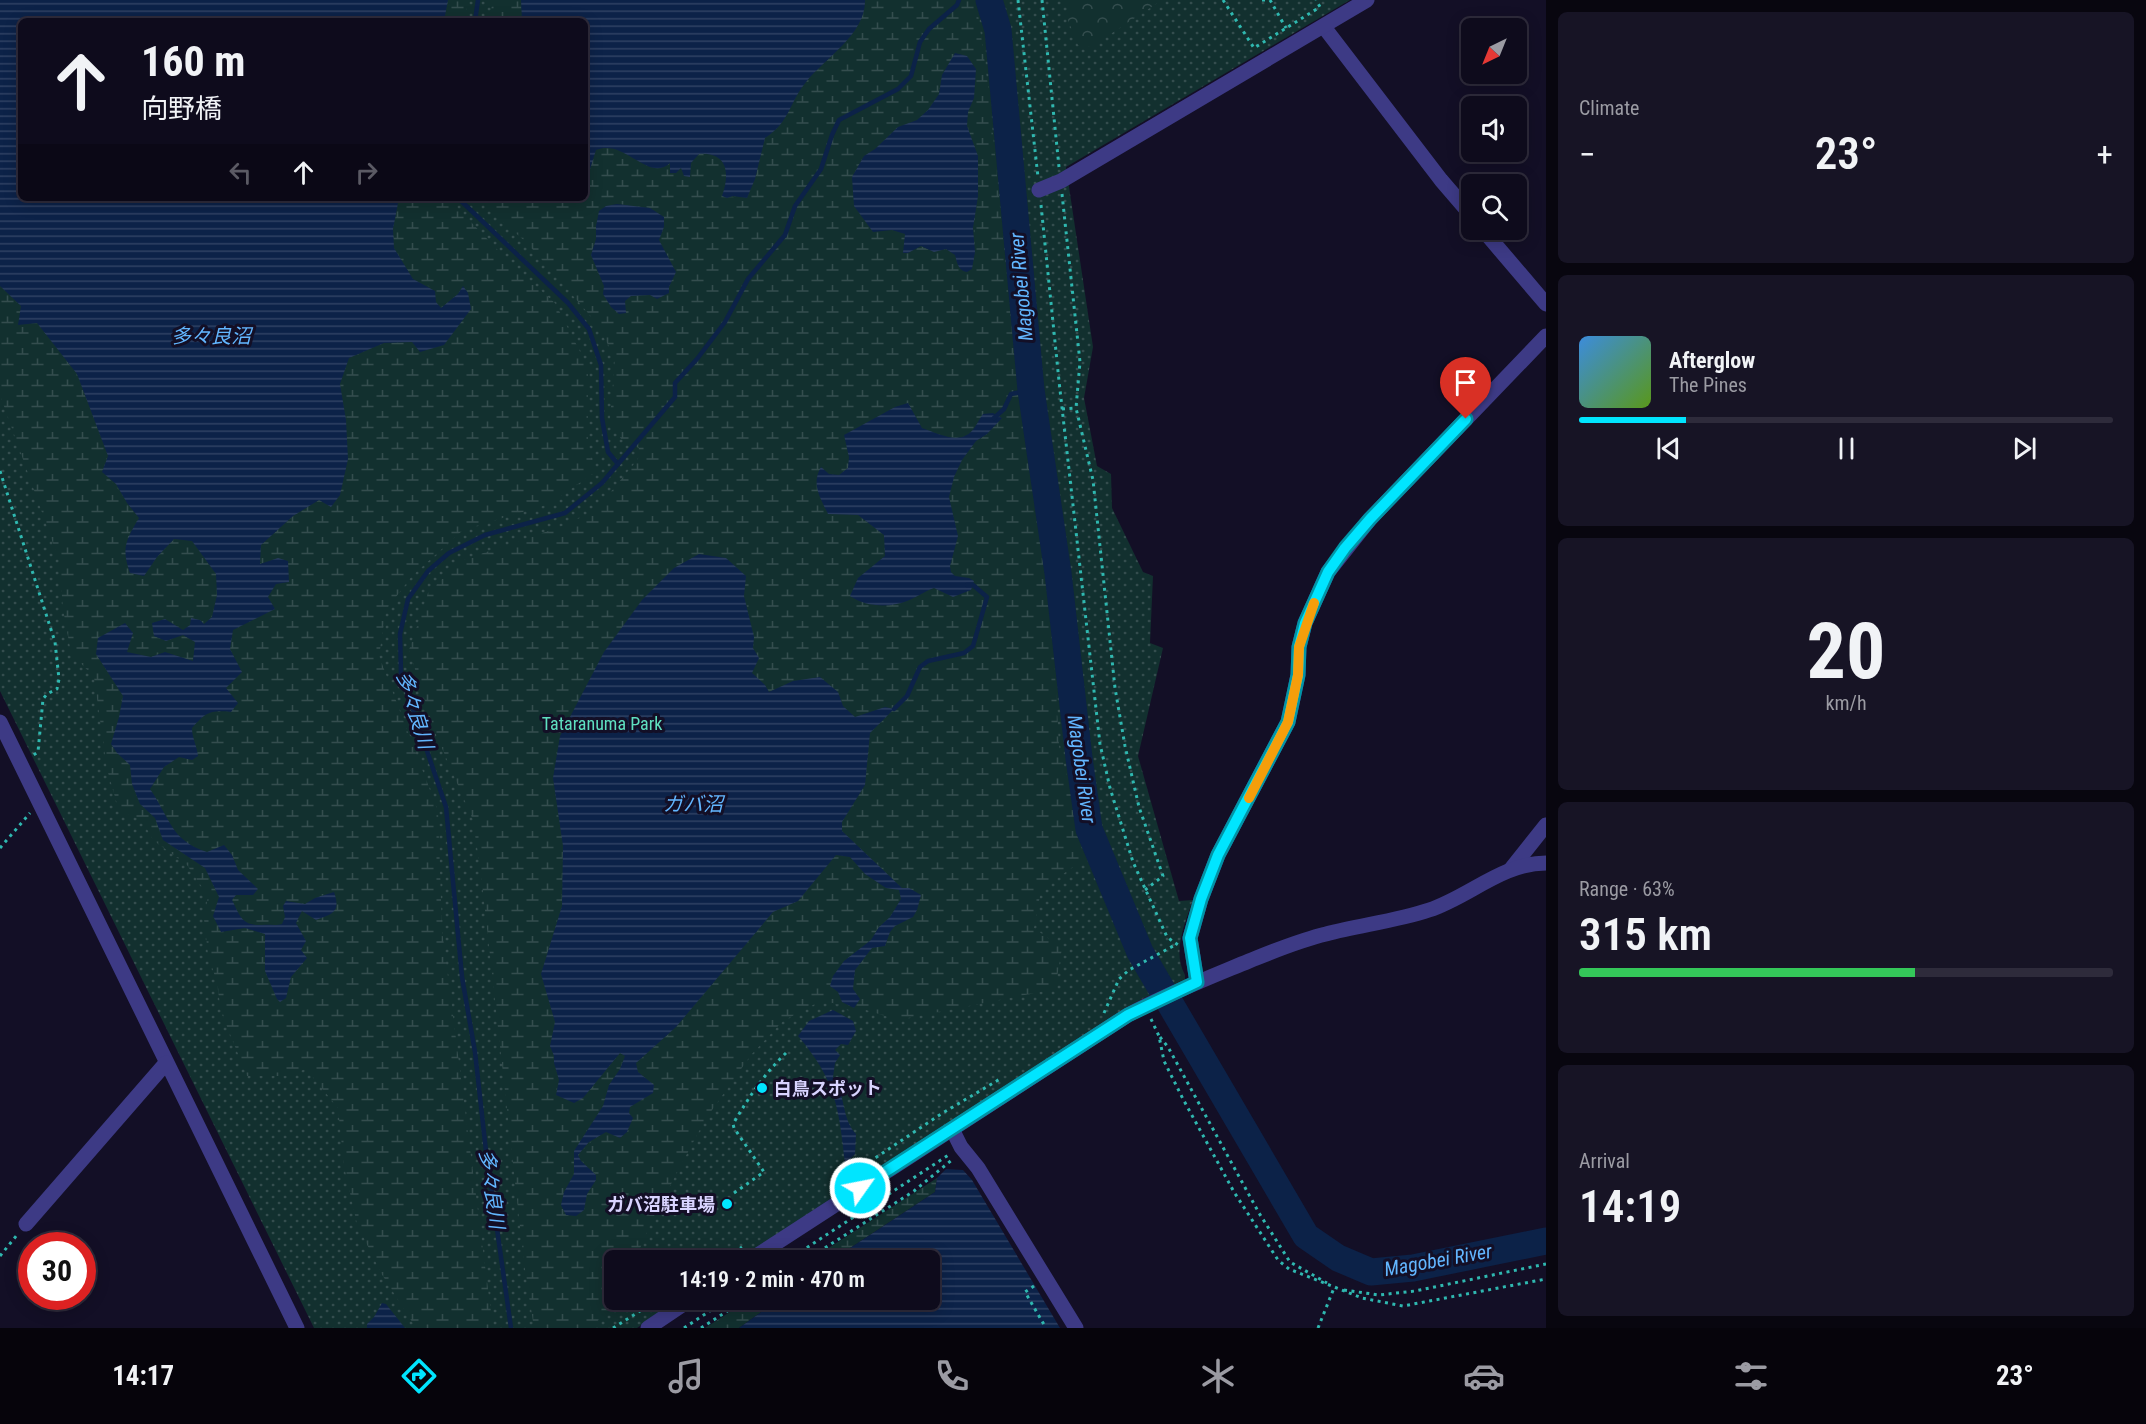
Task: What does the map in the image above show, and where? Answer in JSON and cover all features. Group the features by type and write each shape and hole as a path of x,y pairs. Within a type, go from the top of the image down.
{"street":[{"path":"1039,190 1061,181 1367,0"},
{"path":"1324,27 1461,203"},
{"path":"1492,240 1546,304"},
{"path":"1192,984 1183,946 1190,938 1201,899 1218,855 1288,722 1298,675 1299,647 1305,623 1328,572 1370,519 1546,336"},
{"path":"0,723 295,1327"},
{"path":"1511,869 1546,825"},
{"path":"765,1250 1128,1015 1147,1005 1192,984 1280,949 1325,934 1427,911 1447,904 1511,869 1546,863"},
{"path":"26,1224 166,1063"},
{"path":"952,1129 961,1153 978,1168 1076,1328"},
{"path":"648,1328 675,1310"}],"path":[{"path":"1018,0 1100,744 1110,788 1133,862 1167,937 1183,946"},
{"path":"1042,0 1080,362 1076,408 1093,480 1115,688 1125,746 1139,807 1163,876 1145,890"},
{"path":"1223,0 1254,48 1320,7 1316,0"},
{"path":"1262,0 1269,0 1286,28"},
{"path":"1062,410 1076,408"},
{"path":"0,471 55,642 59,679 57,689 43,699 38,752 28,759"},
{"path":"0,848 39,803"},
{"path":"1102,1016 1119,979 1168,947 1183,946"},
{"path":"1147,1005 1159,1036 1164,1061 1183,1099 1234,1192 1278,1260 1289,1269 1362,1298 1403,1306 1546,1279"},
{"path":"1159,1036 1168,1047 1259,1213 1290,1262 1334,1287 1356,1293 1379,1295 1414,1291 1546,1264"},
{"path":"735,1192 764,1172 733,1124 750,1094 768,1070 786,1053"},
{"path":"824,1193 941,1114 1002,1078"},
{"path":"804,1250 961,1153"},
{"path":"823,1250 914,1191 961,1153"},
{"path":"0,1256 26,1224"},
{"path":"737,1250 751,1241"},
{"path":"1032,1287 1025,1292 1046,1328"},
{"path":"1318,1328 1334,1287"},
{"path":"613,1328 642,1310"},
{"path":"684,1328 711,1310"},
{"path":"701,1328 729,1310"}],"green space":[{"name":"Tataranuma Park","path":"0,0 1350,0 1066,167 1093,347 1084,398 1097,466 1111,474 1112,508 1143,572 1153,576 1150,643 1163,648 1138,756 1179,901 1193,900 1180,947 1181,966 1185,980 1142,999 755,1250 604,1250 604,1310 664,1310 637,1328 314,1328 0,691"},
{"path":"448,0 468,0 465,18 445,18"},
{"path":"493,0 521,0 522,18 490,18"},
{"path":"865,0 976,0 989,93 1011,321 1053,637 1059,746 1088,856 1041,890 1034,928 1062,948 1055,989 898,1020 863,1009 855,1014 833,1003 815,1004 783,1021 751,1055 705,1120 653,1218 639,1250 604,1250 604,1310 614,1310 587,1328 534,1328 524,1263 473,820 435,732 409,650 428,593 460,561 560,527 595,511 638,459 639,448 621,439 610,419 615,357 594,320 527,243 479,201 542,201 546,206 557,201 588,201 588,174 594,155 596,150 606,148 615,149 655,167 665,167 671,163 692,172 691,163 699,154 716,156 721,160 726,172 723,196 747,198 755,179 765,138 779,126 806,82 851,35 863,12","holes":["939,88 974,97 967,121 978,160 975,252 959,267 955,255 946,249 934,252 921,246 908,253 905,234 892,230 854,192 852,177 864,156 875,149 897,127 917,120 928,110 939,93","617,204 650,208 664,227 659,240 676,272 669,287 650,295 631,296 625,301 625,313 619,313 611,307 591,255 596,239","908,403 922,428 954,438 968,435 979,420 987,434 973,445 961,460 950,487 949,501 957,537 950,569 955,576 969,578 953,597 935,588 929,590 858,578 885,556 884,535 858,515 828,513 821,467 829,474 839,475 848,468 849,457 845,441","746,576 744,595 754,636 751,673 765,685 769,692 793,681 838,692 843,706 855,717 885,707 894,709 870,733 865,785 842,822 842,831 902,888 909,888 913,917 895,928 885,946 873,947 855,970 853,989 859,995 854,1008 842,1002 838,992 844,961 871,940 901,899 900,890 865,874 850,857 836,855 798,901 773,912 676,1027 636,1063 638,1072 654,1085 630,1107 629,1113 595,1138 578,1156 596,1175 587,1194 584,1210 564,1192 574,1173 574,1151 603,1106 609,1085 620,1069 625,1056 620,1053 583,1098 556,1095 559,1080 550,1046 555,1022 541,974 562,906 563,846 553,778"]},
{"path":"1067,0 1162,0 1091,47 1078,45 1068,20"},
{"path":"398,201 451,201 513,266 555,303 588,367 588,452 597,471 549,504 463,530 412,576 386,610 379,656 438,811 442,930 493,1328 416,1328 381,1273 357,1224 344,1166 338,1108 306,1069 284,1076 247,1076 221,1012 217,983 208,954 204,919 208,896 187,865 153,840 142,820 119,811 107,769 94,677 71,653 63,609 59,560 0,395 0,286 37,323 77,374 108,456 102,472 139,518 127,538 144,576 157,557 174,539 192,541 216,574 217,595 212,617 203,624 200,620 183,630 165,619 152,623 154,636 166,641 183,635 195,642 193,662 165,652 151,657 126,652 96,654 123,696 117,753 131,765 132,784 140,804 155,818 163,840 205,868 219,897 213,916 265,934 265,971 280,1002 286,998 291,976 303,964 301,950 306,941 296,923 302,910 334,892 305,904 295,902 282,924 256,925 246,922 240,916 232,900 236,895 253,895 258,888 238,870 232,855 201,851 184,842 150,790 164,767 179,757 192,760 197,750 192,736 192,727 197,722 212,712 230,712 226,688 242,672 230,649 233,630 275,609 268,598 276,584 288,582 278,558 260,564 261,545 293,516 319,500 331,507 346,420 340,384 349,358 384,343 412,342 444,345 463,286 458,294 441,308 436,302 431,287 413,279 394,248 393,229"},
{"path":"937,1178 935,1192 847,1250 825,1250"},
{"path":"733,1310 764,1310 739,1328 705,1328"}],"water":[{"name":"多々良沼","path":"0,0 448,0 445,18 18,18 18,201 398,201 393,229 394,248 413,279 435,291 436,302 441,308 458,294 463,286 468,293 471,309 444,345 420,352 412,342 384,343 349,358 340,384 346,420 348,459 340,495 331,507 319,500 293,516 261,545 260,564 278,558 288,561 289,582 276,584 268,597 275,609 233,630 230,649 242,672 226,688 238,703 231,712 213,712 201,718 192,728 198,756 192,760 179,757 164,767 150,789 178,835 186,842 207,852 224,845 232,855 238,870 258,889 253,895 236,895 232,900 246,922 255,925 282,924 285,917 283,906 286,901 305,904 334,892 337,904 331,914 316,920 302,911 296,923 306,941 301,950 307,958 291,977 286,998 280,1002 265,971 265,934 245,928 221,932 213,916 219,897 205,868 163,840 155,818 140,804 132,784 130,765 111,744 123,696 96,654 98,638 125,623 133,633 127,652 151,657 165,652 193,661 195,642 183,635 166,641 154,636 152,623 165,619 183,630 190,625 191,618 200,620 204,624 212,617 217,595 216,574 192,541 174,539 157,557 144,576 130,573 125,550 139,518 116,484 102,472 108,456 77,374 37,323 18,325 21,306 0,286"},
{"path":"521,0 865,0 864,12 852,35 806,82 780,125 765,138 755,179 747,198 722,196 726,180 724,166 716,157 709,154 699,154 691,163 690,177 684,176 681,168 676,173 670,173 670,163 662,168 653,168 617,150 607,148 596,150 588,175 588,18 522,18"},
{"path":"955,53 967,56 976,69 974,98 968,112 967,126 978,156 978,196 973,228 975,252 972,269 967,272 960,268 955,255 946,249 934,252 921,246 908,253 903,253 905,234 892,230 873,232 854,206 852,177 864,156 875,149 898,127 917,120 928,110 939,94 942,75"},
{"path":"617,204 650,208 664,217 664,227 659,240 676,272 669,287 669,293 657,299 650,295 631,296 625,301 626,313 619,314 611,307 603,294 604,286 591,255 596,239 599,211 606,206"},
{"path":"908,403 922,428 943,436 957,438 970,433 983,414 993,413 1002,418 987,434 976,441 962,460 954,477 949,497 958,536 950,566 951,572 955,576 974,581 971,590 953,597 934,588 900,603 870,604 850,596 858,578 885,556 884,535 858,515 828,514 818,491 818,473 821,467 829,474 839,475 848,468 849,457 844,435 895,407"},
{"name":"ガバ沼","path":"699,554 726,558 746,576 744,596 754,637 753,648 759,658 752,673 769,692 793,681 820,677 838,692 843,706 855,717 885,707 894,709 870,733 865,785 842,822 842,831 902,888 909,888 921,895 913,917 895,926 885,946 872,948 855,970 853,989 860,999 854,1008 842,1002 838,992 830,986 833,976 844,961 871,940 901,899 899,890 886,888 865,874 850,857 836,855 798,901 773,912 676,1027 636,1063 638,1072 654,1085 653,1093 630,1107 629,1113 633,1118 627,1132 620,1138 606,1132 589,1142 578,1155 596,1175 596,1180 587,1194 584,1210 576,1216 566,1215 561,1205 564,1192 574,1174 574,1151 603,1106 609,1085 620,1069 625,1056 620,1053 583,1098 574,1103 556,1095 559,1080 550,1046 555,1022 541,974 562,906 563,846 553,778 560,736 604,652 642,600 674,568"},
{"path":"833,1010 853,1021 856,1031 848,1045 841,1044 835,1050 840,1055 835,1063 833,1077 840,1091 848,1121 856,1134 855,1154 845,1164 834,1096 821,1067 798,1036 809,1021"},
{"path":"946,1169 963,1170 972,1180 1060,1328 739,1328 764,1310 940,1310 940,1250 847,1250 935,1192 937,1178"},
{"path":"382,1303 386,1304 405,1328 367,1328 367,1324"}],"waterway":[{"name":"多々良川","path":"475,18 478,0"},
{"path":"618,464 675,397 675,383 697,359 725,322 748,279 785,235 795,206 821,169 839,120 898,89 911,76 920,42 929,29 957,5 959,0"},
{"name":"Magobei River","path":"989,0 998,30 1031,390 1058,573 1089,829 1140,952 1306,1236 1338,1258 1371,1272 1413,1268 1546,1241"},
{"name":"多々良川","path":"461,201 568,303 589,329 601,365 602,418 608,452 618,464 602,483 565,513 485,535 449,553 428,571 408,599 400,634 401,674 446,807 462,977 475,1052 486,1151 511,1328"},
{"path":"994,418 1004,409 1011,394 1031,390"},
{"path":"894,709 907,696 920,667 928,661 964,653 973,646 987,597 973,585 967,585"}],"slow traffic":[{"path":"1249,798 1288,722 1298,675 1299,647 1305,623 1314,603"}],"place":[{"name":"白鳥スポット","path":"762,1088"},
{"name":"ガバ沼駐車場","path":"727,1204"}],"route":[{"path":"860,1188 1128,1015 1197,982 1190,938 1201,899 1218,855 1288,722 1294,699 1299,647 1305,623 1328,572 1370,519 1466,419"}]}
